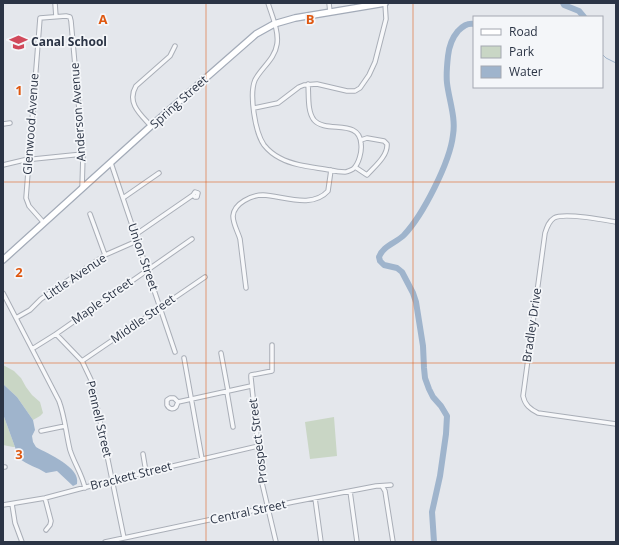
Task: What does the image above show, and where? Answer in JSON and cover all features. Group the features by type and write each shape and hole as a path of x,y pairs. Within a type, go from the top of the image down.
{"main road":[{"name":"Spring Street","path":"3,260 151,126 256,34 274,24 295,18 385,3"}],"street":[{"path":"55,3 56,17"},
{"path":"268,3 277,38 276,47 270,59 255,80 253,90 254,108 260,137 266,147 274,155 284,160 300,165 345,172 355,167 359,159 361,140 354,130 323,125 314,120 310,110 308,84"},
{"path":"329,3 330,12"},
{"path":"254,108 278,103 299,87 308,84 317,84 350,91 358,89 363,85 375,62 386,19 385,3"},
{"name":"Anderson Avenue","path":"40,18 68,16 71,21 83,154 82,189"},
{"name":"Glenwood Avenue","path":"40,18 28,159 26,201 44,223"},
{"path":"151,126 135,108 133,93 136,86 170,56 175,46"},
{"path":"3,124 10,123"},
{"path":"355,167 367,175 387,149 387,144 384,141 367,138 361,140"},
{"path":"3,165 28,159 83,154"},
{"name":"Union Street","path":"111,163 175,352"},
{"path":"246,288 239,236 233,217 237,206 242,202 260,196 302,201 319,197 328,191 331,170"},
{"path":"123,198 159,173"},
{"path":"135,235 193,196"},
{"path":"90,214 105,255"},
{"name":"Bradley Drive","path":"616,222 564,215 553,218 548,224 545,233 523,396 527,406 538,413 616,424"},
{"name":"Maple Street","path":"32,349 56,334 192,239"},
{"name":"Little Avenue","path":"16,318 30,310 41,299 105,255 137,241"},
{"name":"Middle Street","path":"82,361 205,277"},
{"path":"3,293 59,401 72,456 85,488"},
{"name":"Pennell Street","path":"56,334 82,361 94,387 124,538"},
{"path":"178,402 251,386 251,375 272,370 272,345"},
{"path":"221,353 228,391 232,427"},
{"path":"184,358 202,459"},
{"name":"Prospect Street","path":"251,386 262,483 276,542"},
{"path":"41,431 65,426"},
{"name":"Brackett Street","path":"3,505 46,498 113,480 258,446"},
{"path":"143,454 146,472"},
{"name":"Central Street","path":"105,542 268,507 380,485 391,485"},
{"path":"382,486 385,491 393,542"},
{"path":"350,492 357,542"},
{"path":"46,498 51,521 46,530"},
{"path":"315,498 321,542"},
{"path":"12,504 15,523 22,542"}],"green space":[{"path":"3,365 14,371 21,378 32,395 40,402 43,413 40,416 33,420 17,397 3,384"},
{"path":"3,414 15,447 3,445"},
{"path":"334,417 337,456 310,459 305,422"}],"water":[{"path":"3,384 17,397 33,420 35,430 32,436 36,447 55,457 69,467 77,478 77,484 73,486 57,471 46,473 19,458 3,414"}],"waterway":[{"path":"563,3 564,5 579,11 583,16"},
{"path":"434,542 432,512 440,476 447,416 433,397 425,378 423,346 416,302 413,293 402,272 397,268 384,265 380,261 379,257 383,250 404,235 419,215 427,202 447,159 454,129 447,80 449,49 452,40 458,31 465,25 473,24"},
{"path":"603,55 616,63"}],"place":[{"name":"Canal School","path":"18,42"}]}
